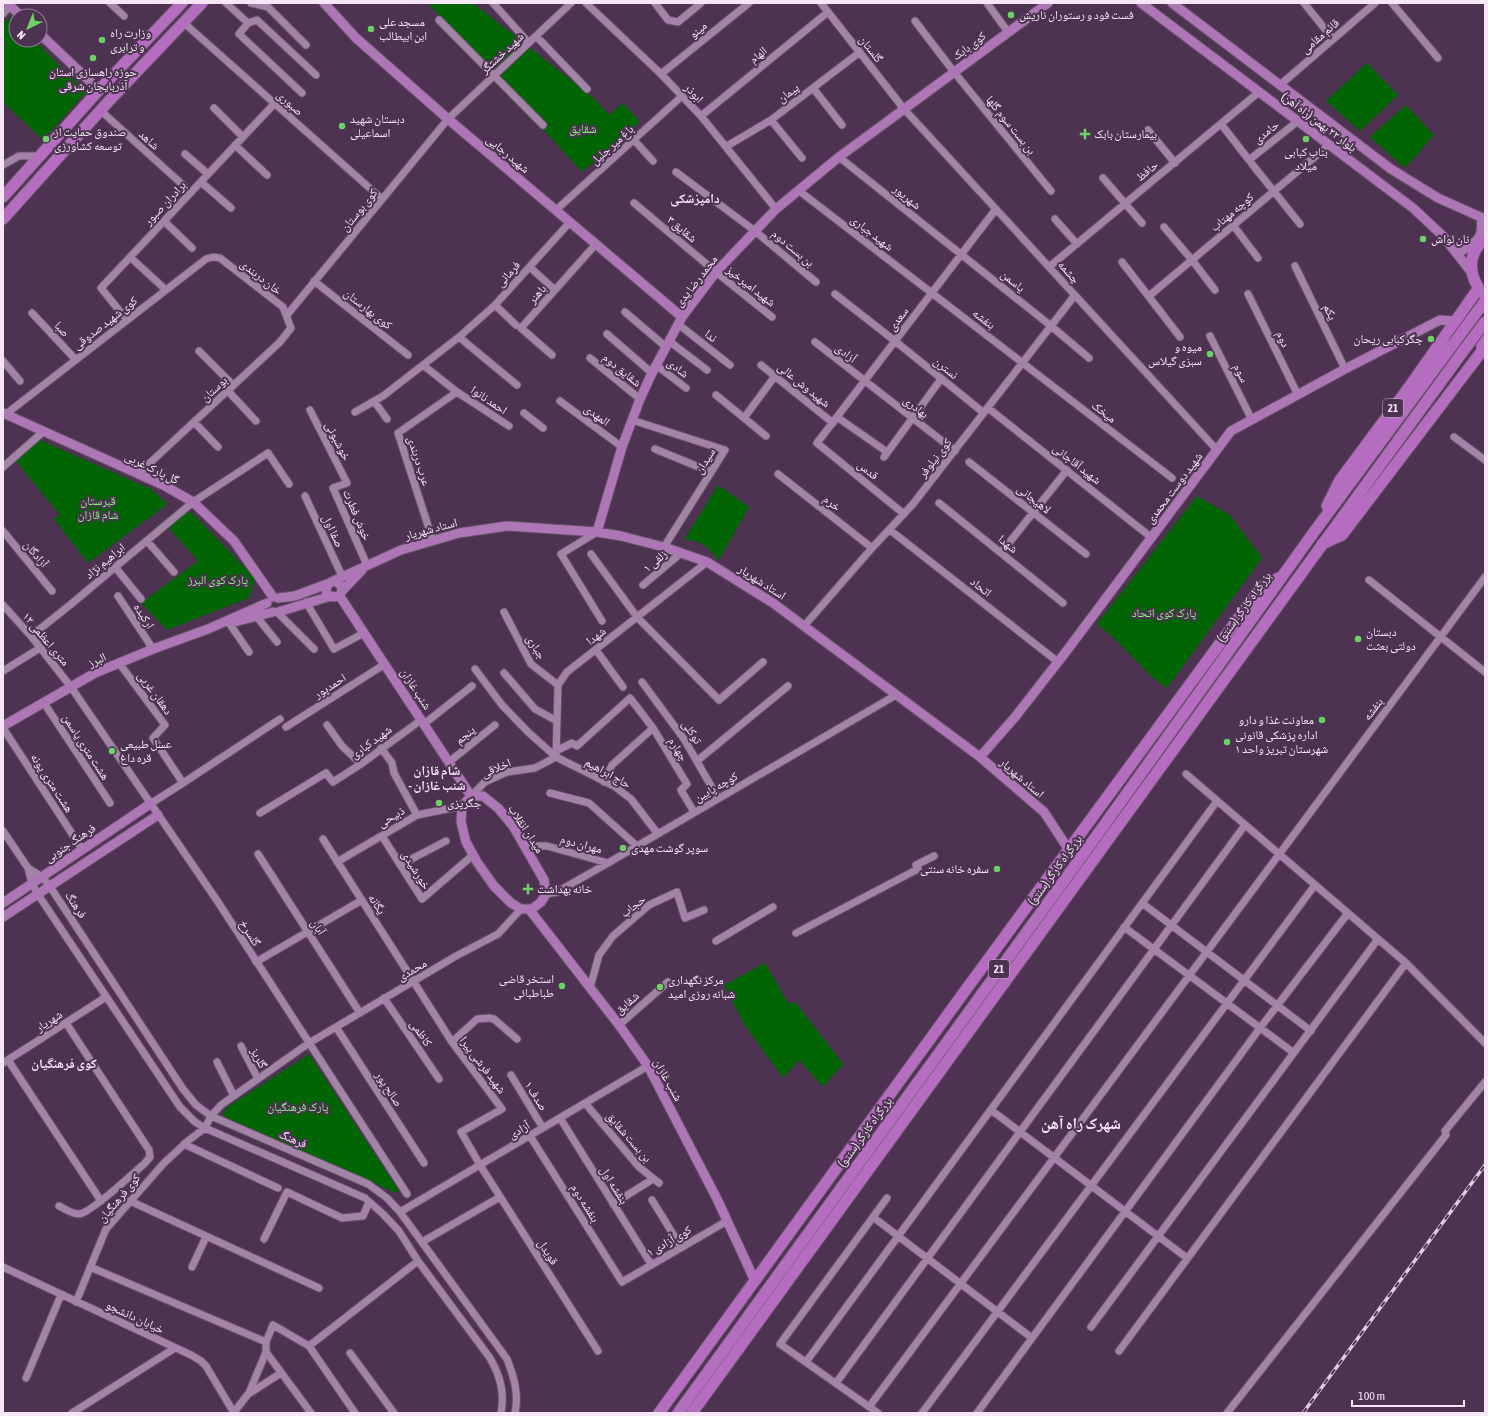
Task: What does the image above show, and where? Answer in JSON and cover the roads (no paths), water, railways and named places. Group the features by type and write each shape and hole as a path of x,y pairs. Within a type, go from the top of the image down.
{"highway":[{"path":"3,197 99,90 182,3"},
{"path":"3,219 100,110 202,3"},
{"name":"21","path":"1314,532 1340,480 1412,383 1455,321 1482,292 1472,273 1472,262 1475,252 1485,239"},
{"name":"بزرگراه کارگر (سنتو)","path":"678,1413 1314,532 1485,301"},
{"path":"1322,544 1342,535 1483,350 1480,335 1462,322 1455,321"},
{"name":"بزرگراه کارگر (سنتو)","path":"692,1413 1322,544 1485,322"},
{"path":"658,1413 1262,586 1283,575"},
{"path":"865,1130 876,1139"}],"main road":[{"name":"شهید رجایی","path":"324,3 356,38 448,119 596,244 680,321"},
{"name":"کوی بابک","path":"904,109 1048,3"},
{"name":"بلوار ۲۲ بهمن (راه آهن)","path":"1141,3 1413,208 1444,236 1472,273"},
{"name":"بلوار ۲۲ بهمن (راه آهن)","path":"1172,3 1390,169 1438,198 1483,218"},
{"path":"48,42 99,90"},
{"name":"محمد رضا یدی","path":"597,532 622,447 640,399 654,369 680,321 716,272 776,209 839,157 904,109"},
{"path":"1453,248 1463,250 1478,240 1482,231 1483,218"},
{"name":"شهید دوست محمدی","path":"980,757 1015,717 1058,662 1232,431 1345,368 1440,320 1455,321"},
{"name":"گل پارک غربی","path":"4,413 165,486 193,502 234,541 263,581 272,599"},
{"name":"استاد شهریار","path":"329,583 402,550 459,533 507,526 597,532 621,536 681,552 707,562 770,600 980,757 1044,812 1069,850"},
{"name":"استاد شهریار","path":"337,594 367,565"},
{"path":"335,581 342,587 337,594 327,593 326,589 329,583 335,581"},
{"name":"البرز","path":"208,629 272,599 295,596 329,583"},
{"name":"البرز","path":"3,727 95,673 153,649 208,629 276,612 337,594"},
{"name":"شنب غازان","path":"337,594 385,664 471,796"},
{"path":"272,599 281,601 281,609 276,612 267,607 272,599"},
{"path":"471,796 462,806 461,822 466,842 494,886 511,903 525,909 532,909 541,902 546,894"},
{"name":"میدان انقلاب","path":"471,796 483,796 498,808 513,826 544,880 546,894"},
{"name":"فرهنگ جنوبی","path":"3,903 150,804"},
{"name":"فرهنگ","path":"3,917 49,885 158,815"},
{"name":"شنب غازان","path":"525,909 590,988 648,1066 717,1199 755,1281"}],"street":[{"path":"110,3 124,16"},
{"path":"226,3 248,23"},
{"path":"251,3 268,7 306,45"},
{"path":"493,3 529,43"},
{"name":"شهید خشتگر","path":"448,119 571,3"},
{"name":"ابوذر","path":"586,3 661,74 701,116 727,146 776,209"},
{"path":"655,3 668,20 678,22 702,3"},
{"name":"مینو","path":"661,74 749,3"},
{"path":"987,3 1008,32"},
{"path":"1304,3 1334,39"},
{"name":"قائم مقامی","path":"1280,85 1375,3"},
{"path":"1392,3 1438,58"},
{"path":"3,14 9,4"},
{"name":"گلستان","path":"823,4 904,109"},
{"name":"الهام","path":"701,116 828,12"},
{"path":"302,93 239,34 248,23 257,20 316,75"},
{"path":"439,20 543,125"},
{"name":"بن بست سوم گلها","path":"915,21 954,72 1051,191"},
{"name":"صبوری","path":"183,22 382,199"},
{"path":"536,36 587,89"},
{"name":"پیمان","path":"727,146 771,120 860,52"},
{"path":"813,88 842,125"},
{"name":"حافظ","path":"1049,267 1259,92"},
{"name":"باغ میر جلیل","path":"556,210 682,96"},
{"name":"برادران صبور","path":"128,320 101,288 274,104"},
{"path":"214,108 243,137"},
{"name":"چشمه","path":"904,109 1217,450"},
{"name":"شاهد","path":"100,110 184,186"},
{"name":"کوی بوستان","path":"287,315 448,119"},
{"path":"771,120 802,158"},
{"name":"حامدی","path":"1251,162 1298,121"},
{"path":"1221,124 1300,224"},
{"path":"1148,130 1175,163"},
{"path":"634,140 653,161"},
{"path":"235,145 267,175"},
{"name":"کوچه مهتاب","path":"1149,296 1329,145"},
{"path":"185,154 208,174"},
{"path":"3,165 19,156 41,156"},
{"name":"شهریور","path":"839,157 961,254"},
{"name":"بن بست دوم","path":"676,172 755,231 816,282"},
{"path":"1103,178 1142,223"},
{"path":"201,182 231,208"},
{"name":"شهید جباری","path":"798,190 932,293"},
{"name":"شقایق ۳","path":"634,203 716,272"},
{"name":"سعدی","path":"817,443 996,209"},
{"path":"1055,219 1078,244"},
{"path":"164,221 192,248"},
{"name":"فرمانی","path":"356,412 374,401 423,365 459,337 496,305 570,222"},
{"path":"1233,225 1258,258"},
{"path":"1164,227 1215,290"},
{"name":"باهنر","path":"552,355 522,328 596,244"},
{"name":"یاسمن","path":"961,254 1089,358"},
{"path":"130,257 166,290"},
{"name":"کوی شهید صدوقی","path":"4,413 76,360 206,259 213,257 220,258"},
{"name":"خان دربندی","path":"220,258 283,307 287,315"},
{"path":"1122,262 1180,336"},
{"name":"یکم","path":"1295,266 1345,368"},
{"path":"533,270 555,290"},
{"name":"شهید امیرخیز","path":"716,272 772,317"},
{"name":"کوی بهارستان","path":"314,281 408,354"},
{"name":"بنفشه","path":"932,293 1022,363"},
{"name":"نسترن","path":"835,294 895,340 942,379 986,411"},
{"name":"دوم","path":"1248,294 1298,395"},
{"name":"کوی نیلوفر","path":"804,626 872,548 913,504 1075,295"},
{"path":"496,305 516,324"},
{"path":"625,312 667,344 707,370"},
{"name":"صبا","path":"32,313 76,360"},
{"name":"بوستان","path":"138,474 280,342 292,328 287,315"},
{"name":"ندا","path":"680,321 730,365"},
{"name":"شادی","path":"607,334 654,369 686,388"},
{"name":"سوم","path":"1210,336 1252,420"},
{"path":"459,337 517,385"},
{"name":"آزادی","path":"815,342 864,381"},
{"path":"199,351 231,388 256,421"},
{"name":"شقایق دوم","path":"590,358 640,399"},
{"path":"3,361 20,380"},
{"name":"میخک","path":"1022,363 1172,478"},
{"name":"احمد نانوا","path":"423,365 457,392 509,426"},
{"name":"شهید وش عالی","path":"761,365 885,455 912,418"},
{"path":"744,418 775,376"},
{"path":"912,418 942,379"},
{"name":"بهادری","path":"864,381 955,451"},
{"name":"عرب دربندی","path":"433,541 398,433 457,392"},
{"path":"716,395 766,436"},
{"path":"374,401 387,419"},
{"name":"المهدی","path":"560,401 622,447"},
{"name":"خوشبوئی","path":"310,410 347,483"},
{"name":"شهید آقاجانی","path":"986,411 1067,470 1152,538"},
{"name":"احمد نانوا","path":"524,413 543,428"},
{"name":"سیدان","path":"632,420 725,450 664,547"},
{"path":"194,422 218,447"},
{"path":"3,467 44,431"},
{"path":"1454,437 1485,460"},
{"name":"قدس","path":"817,443 904,514"},
{"path":"655,449 711,472"},
{"name":"ابراهیم نژاد","path":"31,636 193,502 268,453 290,484"},
{"name":"لاهیجانی","path":"969,462 1086,554"},
{"path":"1001,553 1067,470"},
{"name":"خرم","path":"778,474 872,548"},
{"name":"خوش فطرت","path":"347,483 333,488 367,565"},
{"name":"صفا اول","path":"305,496 342,576"},
{"name":"شهدا","path":"939,503 1064,603"},
{"name":"اتحاد","path":"890,530 1058,662"},
{"name":"آزادگان","path":"3,531 52,591"},
{"path":"597,532 561,554 602,621"},
{"path":"147,541 174,572"},
{"name":"زلفی ۱","path":"643,585 681,552"},
{"path":"590,554 637,617 719,700 763,662"},
{"name":"شهدا","path":"558,685 567,672 707,562"},
{"path":"115,567 141,599"},
{"name":"بنفشه","path":"869,1407 1485,577"},
{"path":"1369,580 1485,672"},
{"name":"ارکیده","path":"118,596 153,649"},
{"path":"306,602 334,649 364,633"},
{"name":"۱۲ متری اعظمی","path":"3,605 31,636 71,687"},
{"path":"276,612 314,649"},
{"name":"جباری","path":"504,612 531,664 558,685"},
{"path":"256,617 277,642"},
{"path":"229,623 249,652"},
{"path":"3,671 40,648"},
{"path":"596,650 623,687"},
{"name":"دهقان غربی","path":"119,663 165,725 153,738 183,783"},
{"name":"احمدپور","path":"286,727 385,664"},
{"name":"حاج ابراهیم","path":"475,669 502,705 528,732 556,754 604,782 614,786 631,798 658,834"},
{"path":"504,673 535,709 557,721"},
{"name":"توکلی","path":"642,682 684,739 718,798"},
{"path":"556,754 558,685"},
{"path":"423,722 472,686"},
{"path":"697,761 788,686"},
{"name":"گلسرخ","path":"71,687 256,962 407,1194"},
{"name":"کوچه پایین","path":"546,894 557,892 896,695"},
{"name":"اخلاقی","path":"471,796 485,782 507,772 535,768 572,743 577,746 630,698"},
{"name":"چهارم","path":"630,698 653,728 687,784 681,790 694,812"},
{"name":"هشت متری یاسمن","path":"44,703 110,803"},
{"path":"150,804 280,719"},
{"name":"شهید کباری","path":"260,813 326,773 333,782 361,764 381,748 423,722"},
{"path":"327,725 342,746 361,764"},
{"name":"پنجم","path":"449,762 494,725"},
{"name":"هشت متری پونه","path":"3,727 82,849"},
{"path":"604,782 612,765 653,728"},
{"path":"381,748 392,763 394,773 417,815"},
{"path":"1186,774 1406,963 1485,1043"},
{"path":"550,793 589,803 637,846"},
{"path":"806,1362 1217,801"},
{"name":"ذبیحی","path":"338,862 417,815 462,806"},
{"path":"836,1383 1246,825"},
{"path":"3,831 28,868"},
{"name":"خورشیدی","path":"382,836 422,899 473,855"},
{"name":"یگانه","path":"323,839 414,981"},
{"path":"400,865 446,841"},
{"name":"مهران دوم","path":"525,846 547,846 608,863"},
{"name":"آبان","path":"258,854 360,1013"},
{"path":"796,933 918,869 916,865 934,856"},
{"name":"فرهنگ","path":"28,868 42,876 49,885 183,1089 196,1105 211,1116 368,1184 387,1198 400,1212 507,1359 515,1382 516,1407 514,1413"},
{"name":"فرهنگ","path":"28,868 32,883 37,893 180,1107 195,1122 365,1198 384,1214 399,1231 418,1261 498,1371 503,1388 501,1413"},
{"path":"922,1413 1315,885"},
{"name":"حجاب","path":"590,988 599,955 613,936 649,905 677,892 685,918 704,910"},
{"path":"256,962 362,900"},
{"path":"1142,903 1311,1031"},
{"path":"716,941 773,907"},
{"name":"محمدی","path":"211,1116 221,1105 309,1043 384,998 498,934 525,909"},
{"path":"977,1413 1260,1028 1348,913"},
{"path":"1124,927 1294,1054"},
{"path":"1091,1327 1378,939"},
{"path":"1119,1351 1406,963"},
{"name":"شهید فرشی پیرا","path":"414,981 452,1042 502,1109 461,1132 480,1165"},
{"name":"شقایق","path":"618,1025 668,982"},
{"name":"شهریار","path":"6,1062 106,997"},
{"name":"کاظمی","path":"384,998 440,1079"},
{"path":"452,1042 477,1019 489,1018 494,1019 517,1040"},
{"path":"59,1206 78,1214 82,1213 101,1201 150,1157 150,1150 66,1023"},
{"path":"129,1031 140,1024"},
{"name":"صالح پور","path":"336,1027 424,1163"},
{"name":"گلریز","path":"241,1046 258,1080"},
{"path":"6,1062 101,1201"},
{"path":"217,1062 234,1096"},
{"name":"آزادی","path":"400,1212 648,1066"},
{"name":"صدف ۱","path":"511,1075 543,1128"},
{"path":"1227,1413 1446,1134 1445,1131 1485,1082"},
{"name":"بن بست شقایق","path":"585,1103 639,1168 656,1181 613,1204"},
{"path":"991,1110 1187,1258"},
{"path":"206,1128 211,1116"},
{"name":"بنفشه اول","path":"560,1118 651,1264"},
{"name":"کوی فرهنگیان","path":"76,1302 106,1229 164,1163 184,1144 206,1128"},
{"name":"بنفشه دوم","path":"530,1136 622,1282"},
{"path":"184,1144 278,1188"},
{"name":"قویدل","path":"480,1165 598,1351"},
{"path":"264,1239 287,1192 342,1218 363,1216 369,1202"},
{"path":"422,1242 500,1197"},
{"path":"878,1413 780,1344 887,1198"},
{"path":"652,1200 681,1247"},
{"path":"130,1201 319,1288"},
{"path":"873,1216 1032,1338"},
{"name":"کوی آزادی ۱","path":"622,1282 727,1221"},
{"path":"192,1267 206,1237"},
{"path":"309,1346 418,1261"},
{"name":"خیابان دانشجو","path":"3,1267 201,1361 206,1366 234,1413"},
{"path":"90,1267 266,1342"},
{"path":"26,1378 61,1294"},
{"path":"234,1413 249,1393 266,1352 266,1342 273,1325 309,1346 355,1413"},
{"path":"72,1413 175,1348"},
{"path":"266,1352 311,1413"},
{"path":"350,1353 394,1413"},
{"path":"498,1371 510,1366"},
{"path":"249,1393 281,1373"}],"railway":[{"path":"1303,1413 1485,1165"}],"place":[{"name":"فست فود و رستوران ناریش","path":"1011,15"},
{"name":"مسجد علی ابن ابیطالب","path":"371,29"},
{"name":"وزارت راه و ترابری","path":"102,40"},
{"name":"حوزه راهسازی استان آذربایجان شرقی","path":"93,58"},
{"name":"دبستان شهید اسماعیلی","path":"342,126"},
{"name":"بیمارستان بابک","path":"1085,134"},
{"name":"صندوق حمایت از توسعه کشاورزی","path":"46,139"},
{"name":"بناب کبابی میلاد","path":"1306,139"},
{"name":"نان لواش","path":"1423,239"},
{"name":"جگرکبابی ریحان","path":"1431,339"},
{"name":"میوه و سبزی گیلاس","path":"1210,354"},
{"name":"دبستان دولتی بعثت","path":"1358,639"},
{"name":"معاونت غذا و دارو","path":"1322,720"},
{"name":"اداره پزشکی قانونی شهرستان تبریز واحد ۱","path":"1227,742"},
{"name":"عسل طبیعی قره داغ","path":"112,751"},
{"name":"جگرپزی","path":"439,803"},
{"name":"سوپر گوشت مهدی","path":"623,848"},
{"name":"سفره خانه سنتی","path":"997,869"},
{"name":"خانه بهداشت","path":"528,889"},
{"name":"استخر قاضی طباطبائی","path":"562,986"},
{"name":"مرکز نگهداری شبانه روزی امید","path":"660,987"}],"district":[{"name":"دامپزشکی","path":"695,198"},
{"name":"شام قازان - شنب غازان","path":"437,778"},
{"name":"کوی فرهنگیان","path":"64,1063"},
{"name":"شهرک راه آهن","path":"1081,1123"}],"park label":[{"name":"قبرستان شام قازان","path":"98,508"},
{"name":"پارک کوی البرز","path":"218,580"},
{"name":"پارک کوی اتحاد","path":"1164,613"},
{"name":"پارک فرهنگیان","path":"298,1107"}]}
